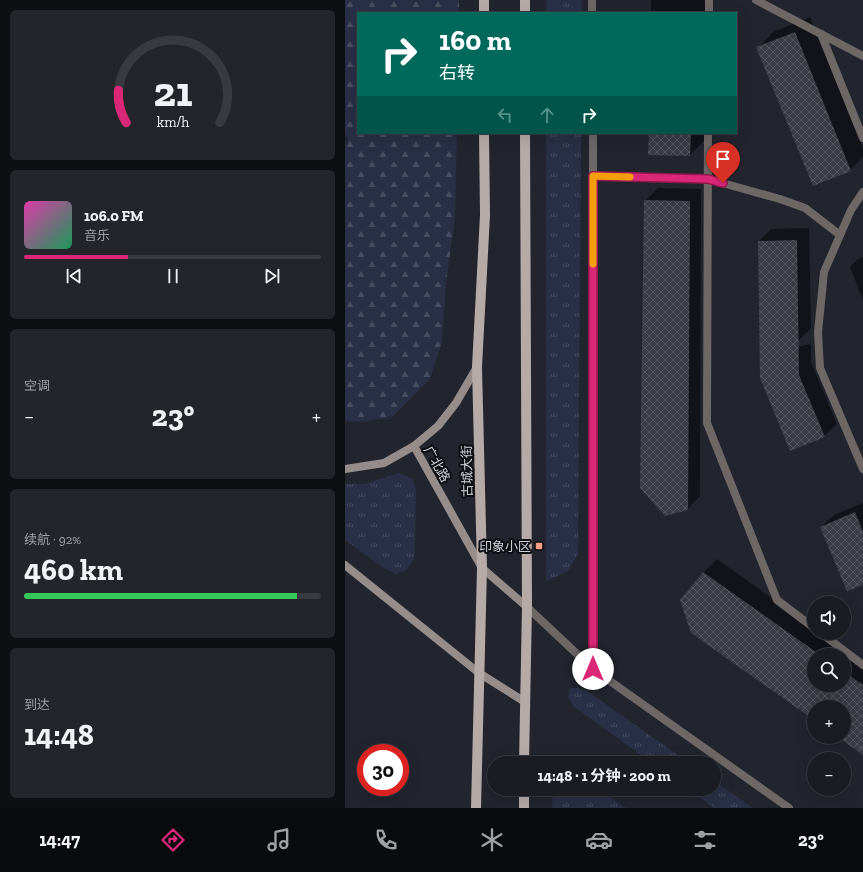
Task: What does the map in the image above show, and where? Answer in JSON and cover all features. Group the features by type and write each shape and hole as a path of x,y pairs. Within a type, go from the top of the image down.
{"main road":[{"path":"484,0 484,12"},
{"path":"525,0 525,12"},
{"name":"古城大街","path":"476,808 482,568 477,367 485,215 484,134"},
{"path":"524,756 527,607 525,134"},
{"path":"413,446 438,426 455,403 477,367"},
{"name":"广北路","path":"345,469 384,463 413,446 482,568 527,607"},
{"path":"345,565 479,673 525,702"},
{"path":"524,796 524,808"}],"street":[{"path":"592,0 592,12"},
{"path":"709,0 709,12"},
{"path":"756,0 863,56"},
{"path":"821,34 863,138"},
{"path":"593,134 593,669"},
{"path":"708,134 707,423 777,600 807,623"},
{"path":"593,176 708,179 780,199 805,208 840,235"},
{"path":"863,192 851,210 824,272 818,332 820,368 863,469"},
{"path":"527,607 593,669 789,808"},
{"path":"830,640 863,665"}],"green space":[{"path":"345,0 459,0 459,12 357,12 357,134 457,134 455,217 446,284 442,342 430,379 392,417 362,422 345,421 345,144 348,140 345,133"},
{"path":"546,0 582,0 582,12 546,12"},
{"path":"546,134 581,134 578,554 568,571 546,581"},
{"path":"399,473 413,479 416,490 415,551 414,559 406,571 396,574 382,567 345,540 345,484 364,484"},
{"path":"570,688 578,688 587,691 679,756 642,756 573,706 568,697"},
{"path":"721,786 753,808 714,808 698,796 721,796"},
{"path":"553,796 609,796 626,808 552,808"}],"building":[{"path":"795,32 851,171 813,186 756,47"},
{"path":"649,134 691,134 690,156 648,155"},
{"path":"644,200 690,201 688,510 665,516 640,488"},
{"path":"797,240 799,375 825,437 790,451 760,378 758,241"},
{"path":"855,512 863,532 863,585 847,591 820,527"},
{"path":"703,572 810,648 807,648 807,692 851,692 851,677 863,685 863,755 848,744 851,744 851,700 807,700 807,715 691,633 680,600"}],"slow traffic":[{"path":"593,264 593,176 630,177"}],"place":[{"name":"印象小区","path":"539,546"}],"route":[{"path":"593,669 593,176 708,179 723,183"}]}
